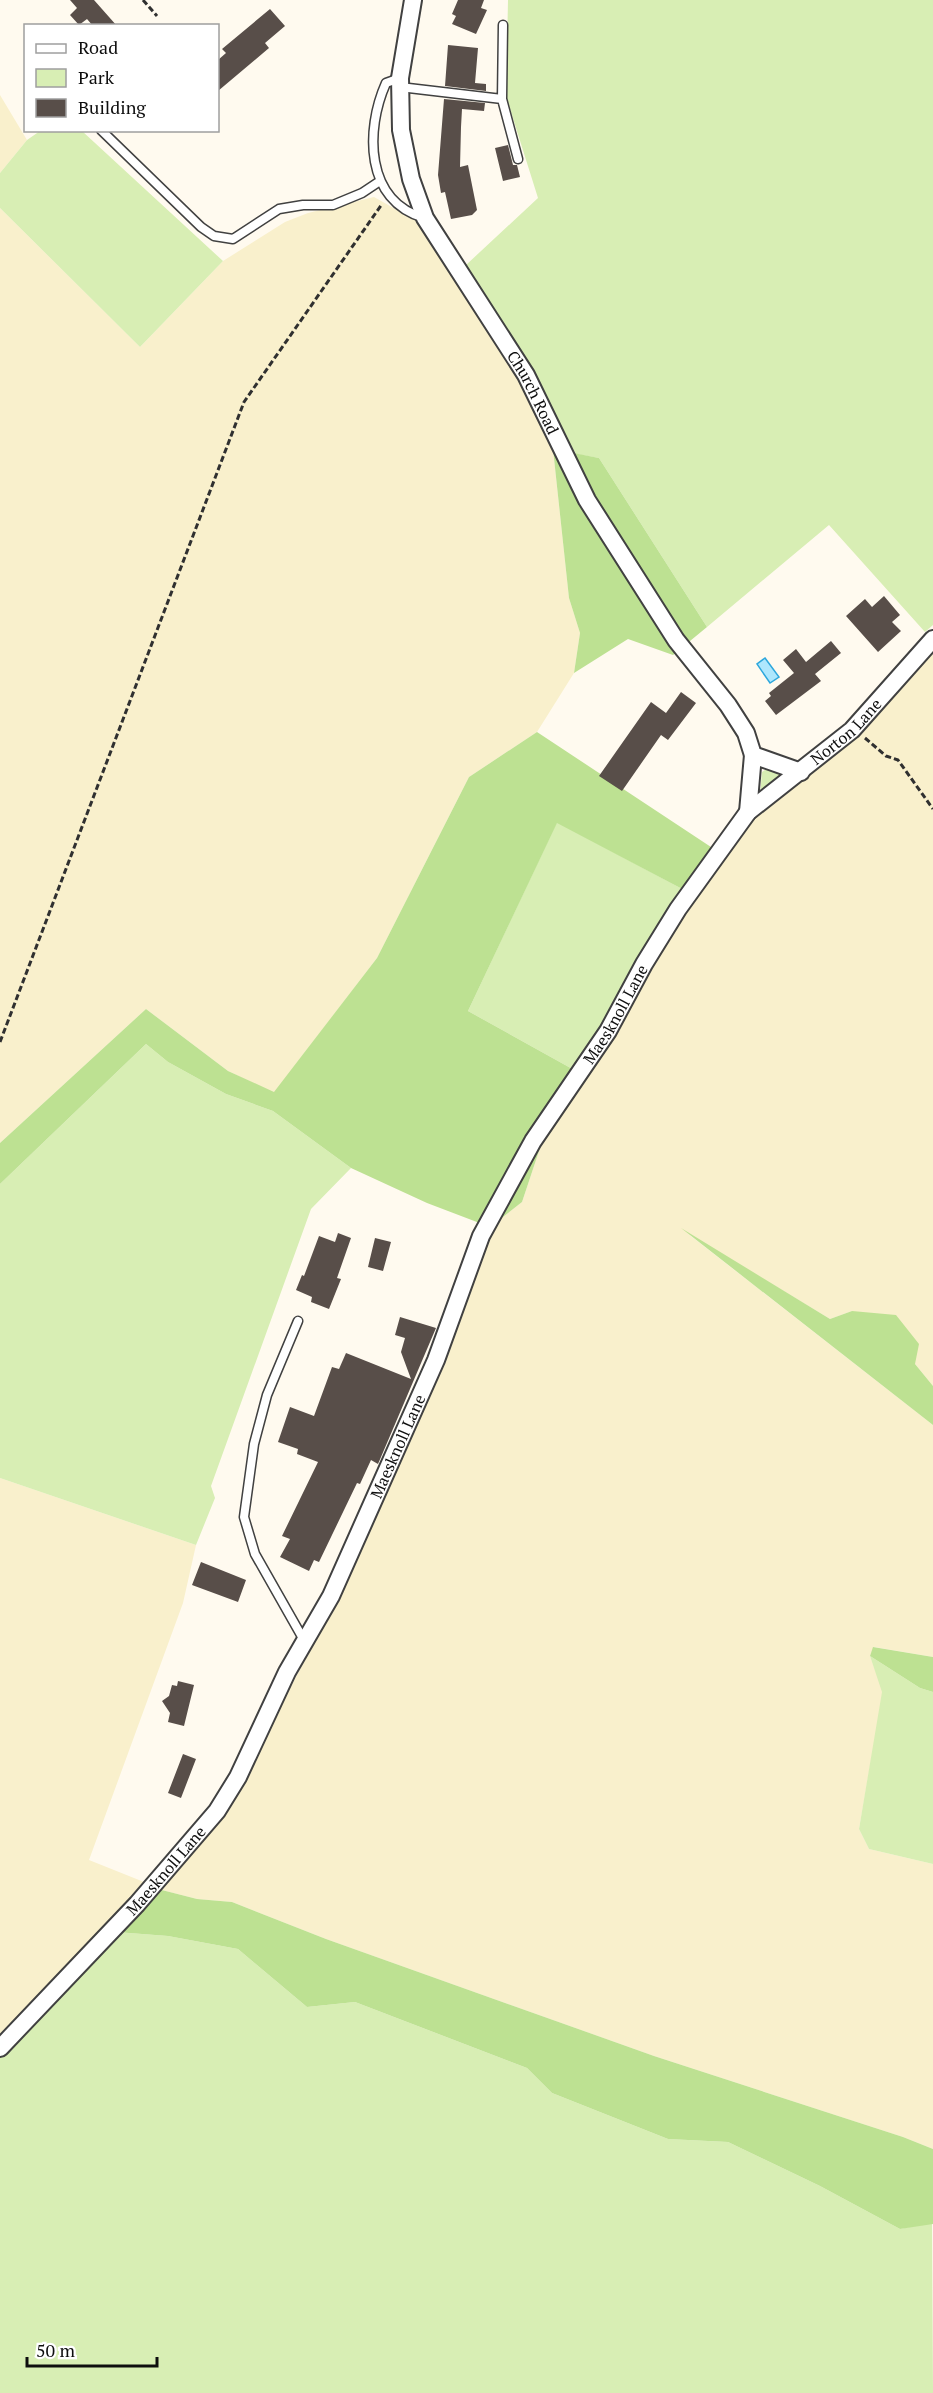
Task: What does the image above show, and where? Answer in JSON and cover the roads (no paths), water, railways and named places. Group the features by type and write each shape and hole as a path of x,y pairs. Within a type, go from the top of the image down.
{"street":[{"name":"Church Road","path":"413,0 400,83 401,130 411,179 425,218 526,375 586,500 676,640 728,705 746,733 753,755 748,812"},
{"name":"Norton Lane","path":"748,812 852,730 933,639"},
{"path":"753,755 770,763 801,772"},
{"name":"Maesknoll Lane","path":"0,2048 114,1930 217,1810 238,1778 287,1672 331,1596 436,1360 481,1236 533,1141 608,1031 667,927 748,812"}],"lane":[{"path":"503,25 502,99 518,159"},
{"path":"425,218 408,214 389,195 380,181 372,150 377,104 386,83 400,83 502,99"},
{"path":"103,132 201,227 214,236 233,239 279,210 303,205 333,205 362,193 380,181"},
{"path":"298,1321 265,1405 254,1444 244,1517 255,1554 305,1642"}],"water":[{"path":"765,658 779,677 770,683 757,664"}]}
